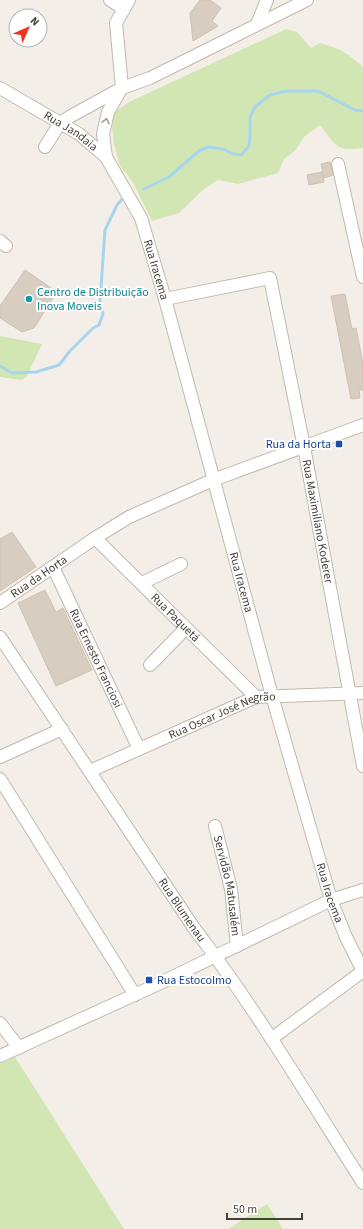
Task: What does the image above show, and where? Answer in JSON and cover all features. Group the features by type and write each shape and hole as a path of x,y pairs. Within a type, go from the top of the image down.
{"street":[{"path":"106,157 103,134 108,112 122,88 116,23 127,4 110,0"},
{"path":"257,24 267,0"},
{"path":"45,147 60,123 122,88 150,78 307,0"},
{"name":"Rua Jandaia","path":"0,88 79,134 106,157 126,190"},
{"path":"338,164 363,277"},
{"name":"Rua Iracema","path":"126,190 141,218 165,299 272,696 332,900 346,938 363,971"},
{"name":"Rua Maximiliano Koderer","path":"165,299 270,278 304,447 363,766"},
{"name":"Rua da Horta","path":"0,603 95,538 129,517 213,480 363,425"},
{"name":"Rua Paquetá","path":"95,538 142,583 256,698"},
{"path":"142,583 181,564"},
{"name":"Rua Ernesto Franciosi","path":"53,567 140,750"},
{"path":"150,665 186,628"},
{"name":"Rua Blumenau","path":"0,637 194,928 215,956 271,1039 361,1176"},
{"name":"Rua Oscar José Negrão","path":"90,772 256,698 272,696 363,693"},
{"path":"0,757 62,729"},
{"path":"0,779 135,995"},
{"name":"Servidão Matusalém","path":"215,826 231,889 237,946"},
{"path":"0,1056 135,995 332,900 363,890"},
{"path":"271,1039 363,971"},
{"path":"0,1023 18,1048"}],"green space":[{"path":"286,29 297,32 311,48 320,43 333,47 353,58 363,67 363,148 347,149 337,146 320,125 304,137 295,151 284,159 278,173 238,184 218,180 204,189 179,213 152,221 132,181 120,166 114,144 112,127 115,112 129,102"},
{"path":"0,336 42,344 27,376 22,380 0,377"},
{"path":"15,1057 124,1229 0,1229 0,1063"},
{"path":"267,1204 283,1229 228,1229"}],"building":[{"path":"200,0 210,0 221,8 212,21 218,26 193,41 190,13"},
{"path":"330,162 333,175 324,178 321,164"},
{"path":"322,172 324,182 309,185 307,175"},
{"name":"Centro de Distribuição Inova Moveis","path":"25,270 57,292 34,328 22,332 0,318 0,306"},
{"path":"345,294 352,329 356,328 363,364 363,390 359,390 360,398 351,399 331,296"},
{"path":"12,532 36,567 0,591 0,539"},
{"path":"45,590 56,612 63,608 92,670 56,686 18,603"}],"waterway":[{"path":"144,189 169,177 200,150 209,147 223,149 233,154 241,155 249,146 250,117 255,107 270,95 287,91 318,91 355,110 363,111"},
{"path":"0,366 12,373 36,372 59,365 70,351 93,328 99,325 103,314 100,302 105,230 117,205 122,199"}],"place":[{"name":"Centro de Distribuição Inova Moveis","path":"29,299"},
{"name":"Rua da Horta","path":"339,444"},
{"name":"Rua Estocolmo","path":"149,980"}]}
